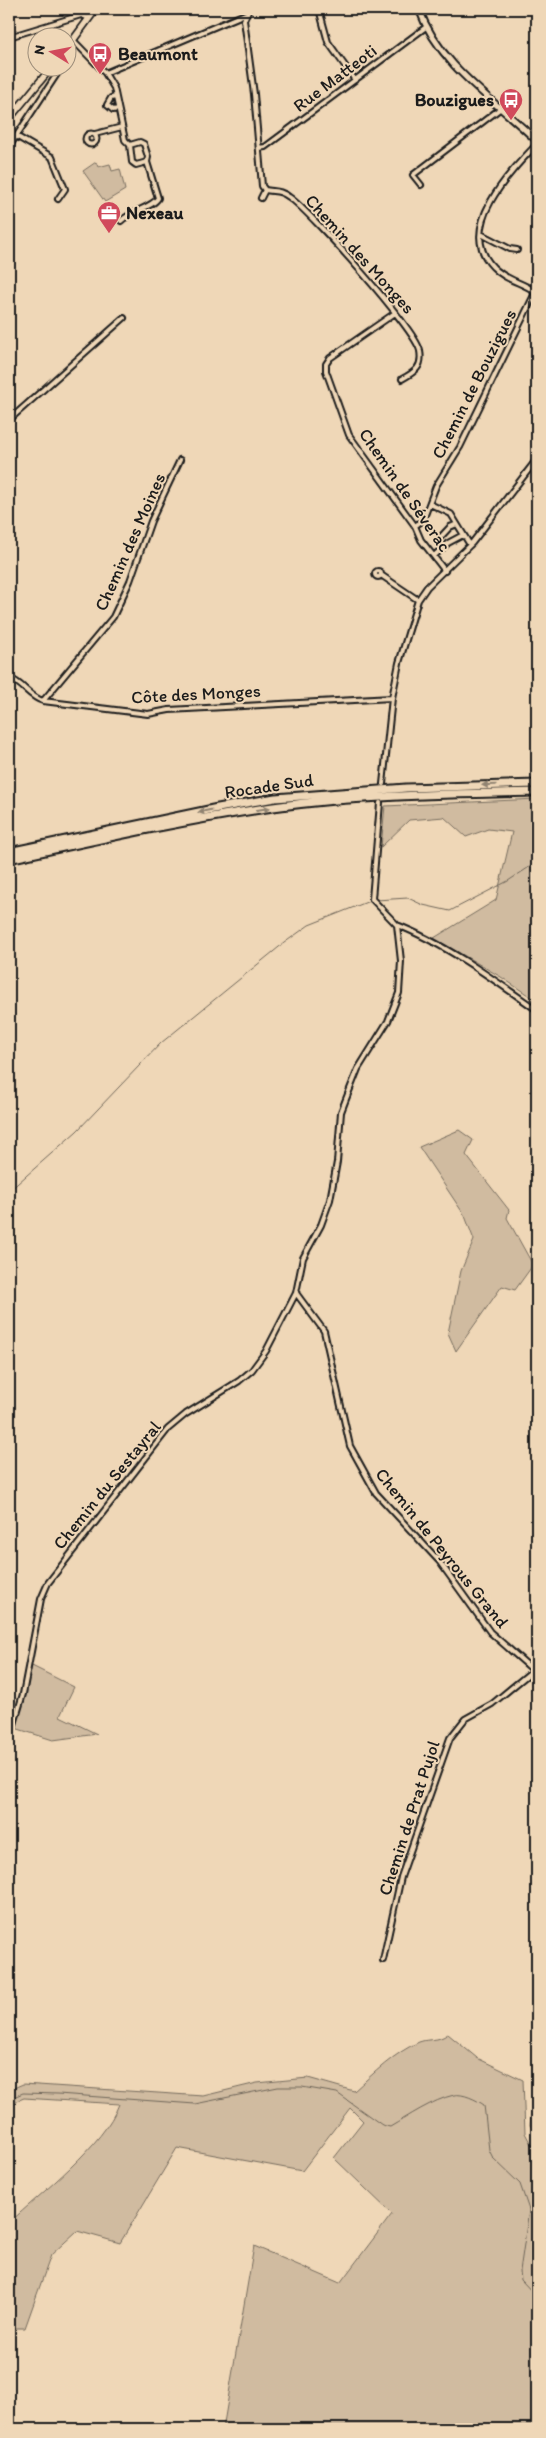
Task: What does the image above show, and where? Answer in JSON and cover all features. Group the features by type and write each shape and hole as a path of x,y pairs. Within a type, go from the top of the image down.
{"highway":[{"name":"Rocade Sud","path":"9,852 218,808 275,798 406,788 537,784"},
{"name":"Rocade Sud","path":"9,859 218,816 274,807 406,796 537,792"}],"main road":[{"path":"78,33 96,9"},
{"path":"9,119 43,78"}],"street":[{"path":"105,73 245,14 249,9"},
{"path":"319,9 328,42 355,80"},
{"path":"420,9 426,27 438,46 461,73 537,142"},
{"path":"245,14 244,20 254,94 262,186 265,190 262,198"},
{"path":"9,37 81,15 89,18"},
{"name":"Rue Matteoti","path":"259,148 265,147 426,27"},
{"path":"78,45 105,73 114,88 125,140 130,145 134,164 140,165 147,162"},
{"path":"9,146 54,78"},
{"path":"115,97 110,98 107,105 113,110 118,109"},
{"path":"421,185 414,175 501,108"},
{"path":"95,134 122,127"},
{"path":"16,136 52,158 65,189 58,199"},
{"path":"121,221 129,213 153,204 158,198 147,162 148,157 144,144 140,142 130,145"},
{"name":"Chemin de Bouzigues","path":"415,526 423,520 436,486 460,447 534,294 531,289 502,275 492,267 483,252 481,234 486,214 497,191 513,169 537,142"},
{"name":"Chemin des Monges","path":"265,190 279,190 291,198 347,256 410,332 421,351 419,368 402,379"},
{"path":"481,234 510,250 517,250"},
{"name":"Chemin de Séverac","path":"395,313 330,358 326,364 326,371 349,435 415,526 421,540 445,571"},
{"path":"9,420 124,318"},
{"path":"383,784 392,698 399,662 418,600 427,587 470,546 537,459"},
{"name":"Chemin des Moines","path":"43,701 113,617 130,581 151,521 180,460"},
{"path":"430,504 449,512 470,546"},
{"path":"442,549 437,541 450,527 457,524"},
{"path":"434,556 463,535"},
{"path":"381,575 418,600"},
{"name":"Côte des Monges","path":"9,678 17,681 36,698 43,701 148,714 169,710 392,698"},
{"path":"380,803 372,900 397,925 414,932 445,950 537,1010"},
{"name":"Chemin du Sestayral","path":"9,1741 25,1686 41,1599 48,1582 168,1429 186,1414 239,1381 258,1363 296,1293 304,1258 321,1225 330,1200 337,1162 341,1112 358,1068 388,1021 399,993 401,961 397,925"},
{"name":"Chemin de Peyrous Grand","path":"296,1293 324,1331 350,1446 376,1492 439,1562 490,1632 535,1668"},
{"name":"Chemin de Prat Pujol","path":"383,1960 401,1877 450,1738 464,1719 492,1704 535,1668"}],"shaded area":[{"path":"96,162 98,167 110,164 112,171 120,169 125,190 105,202 83,171"},
{"path":"537,799 537,1001 501,977 434,938 496,900 512,832 488,829 466,837 444,817 409,820 381,847 385,806"},
{"path":"459,1130 473,1140 466,1155 509,1210 507,1218 533,1265 515,1290 502,1286 456,1351 448,1333 461,1271 474,1240 465,1216 419,1147"},
{"path":"32,1666 74,1687 60,1716 97,1734 53,1740 15,1728"},
{"path":"448,2034 477,2058 523,2080 525,2133 532,2146 537,2147 537,2429 223,2429 254,2246 340,2283 392,2214 334,2158 363,2121 350,2108 302,2171 177,2148 120,2243 77,2231 51,2255 25,2328 9,2328 9,2223 71,2167 100,2136 119,2104 24,2098 9,2104 9,2090 23,2084 203,2096 257,2083 308,2078 354,2091 384,2064 401,2052 419,2042 440,2038"},
{"path":"537,2073 537,2137 530,2125"}],"waterway":[{"path":"376,900 408,898 423,905 450,911 508,881 537,862"},
{"path":"9,1191 77,1131 161,1043 284,943 309,925 372,900"},
{"path":"9,2099 23,2093 195,2104 278,2087 302,2087 337,2093 382,2125 390,2127 446,2097 454,2095 470,2097 484,2105 489,2150 493,2158 520,2184 529,2210 520,2271 521,2280 537,2297"}],"place":[{"name":"Beaumont","path":"100,75"},
{"name":"Bouzigues","path":"511,121"},
{"name":"Nexeau","path":"109,234"}]}
